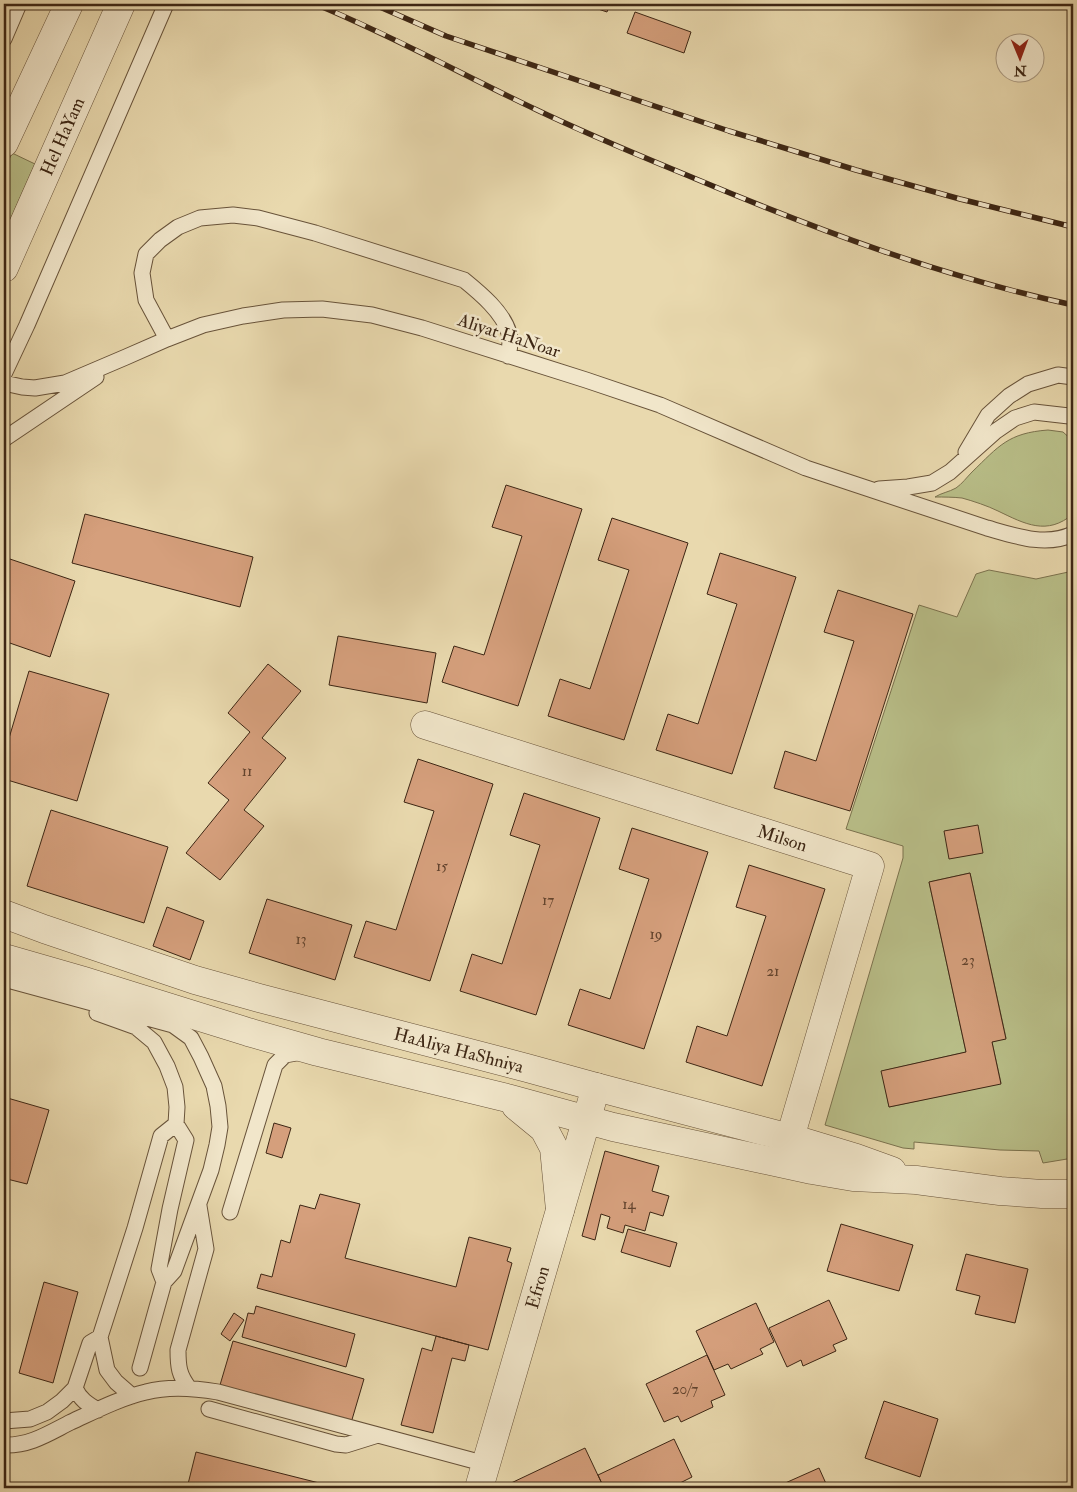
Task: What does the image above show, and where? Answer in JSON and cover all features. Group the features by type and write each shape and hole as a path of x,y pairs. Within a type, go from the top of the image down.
{"street":[{"path":"4,143 69,4"},
{"name":"Hel HaYam","path":"4,268 121,4"},
{"name":"Milson","path":"425,725 870,866 790,1138"},
{"name":"HaAliya HaShniya","path":"4,914 195,980 790,1138 856,1158 916,1180"},
{"name":"HaAliya HaShniya","path":"4,958 318,1052 507,1098 586,1120 812,1170 853,1177 916,1180 1000,1191 1073,1194"},
{"name":"Efron","path":"483,1476 596,1087"},
{"path":"507,1098 544,1129 554,1148 560,1210"}],"lane":[{"path":"4,39 19,4"},
{"path":"4,374 166,4"},
{"path":"167,339 146,300 142,273 146,254 160,240 178,227 200,218 233,215 258,218 315,233 464,280 482,294 502,318 509,333 511,345 508,356"},
{"name":"Aliyat HaNoar","path":"4,383 22,387 47,387 64,383 204,325 243,316 283,310 322,309 372,315 422,328 660,405 806,468 1015,536 1034,540 1056,540 1073,536"},
{"name":"Aliyat HaNoar","path":"4,439 126,357"},
{"path":"959,463 988,415 1009,396 1028,384 1058,375 1073,377"},
{"path":"870,490 932,483 950,472 996,431 1015,418 1034,412 1073,418"},
{"path":"4,979 136,1027 154,1042 167,1066 174,1087 177,1107 176,1124 186,1140 170,1209 159,1269 164,1282"},
{"path":"4,979 173,1025 191,1038 214,1086 220,1127 211,1170 174,1271 164,1282 140,1368"},
{"path":"230,1212 275,1065 284,1055 318,1052"},
{"path":"132,1396 116,1382 107,1370 100,1338 135,1228 161,1136 176,1124"},
{"path":"189,1388 182,1378 178,1365 178,1350 206,1249 199,1204"},
{"path":"4,1421 30,1419 47,1412 62,1400 75,1388 90,1343 100,1338"},
{"path":"75,1388 80,1398 98,1410"},
{"path":"4,1445 21,1445 98,1410 148,1391 189,1388 218,1392 378,1436 483,1476"},
{"path":"209,1409 336,1444 346,1445 378,1436"}],"green space":[{"path":"12,153 35,164 4,234 4,171"},
{"path":"1048,430 1063,432 1073,441 1073,514 1063,521 1054,525 1036,526 966,499 935,497 958,486 1005,442 1023,434"},
{"path":"989,570 1036,579 1073,571 1073,1158 1043,1163 1039,1151 1000,1150 914,1142 914,1149 903,1148 825,1125 903,858 903,846 846,829 919,605 957,617 976,574","holes":["970,873 1006,1038 992,1042 1001,1083 889,1107 882,1071 966,1052 929,882"]}],"building":[{"path":"583,4 610,4 607,12"},
{"path":"635,12 691,32 684,53 627,33"},
{"path":"506,485 582,509 518,706 442,682 454,646 484,655 522,536 492,527"},
{"path":"85,514 253,557 240,607 72,563"},
{"path":"612,518 688,543 624,740 548,716 560,679 590,689 629,570 598,560"},
{"path":"720,553 796,577 732,774 656,750 668,714 698,724 737,604 707,594"},
{"path":"4,557 75,581 50,657 4,641"},
{"path":"838,590 913,614 850,811 774,788 785,751 816,761 854,641 824,632"},
{"path":"338,636 436,653 427,703 329,685"},
{"path":"268,664 301,691 262,738 286,758 244,810 264,826 220,880 186,853 229,800 208,783 250,732 228,713"},
{"path":"29,671 109,694 77,801 4,779 4,755"},
{"path":"418,759 493,784 430,981 354,957 366,921 396,930 434,811 404,802"},
{"path":"524,793 600,818 536,1015 460,991 472,954 502,964 540,845 510,835"},
{"path":"51,810 168,847 144,923 27,886"},
{"path":"978,825 983,853 949,859 944,831"},
{"path":"632,828 708,852 644,1049 568,1025 580,989 610,999 649,879 619,869"},
{"path":"749,865 825,889 762,1086 686,1062 697,1026 727,1036 766,916 736,907"},
{"path":"970,873 1006,1039 992,1042 1001,1084 889,1107 881,1071 966,1052 929,882"},
{"path":"267,899 352,925 335,980 249,953"},
{"path":"167,907 204,921 190,960 153,946"},
{"path":"4,1097 49,1110 27,1184 7,1179 4,1192"},
{"path":"274,1123 291,1128 282,1158 266,1153"},
{"path":"605,1151 659,1166 652,1191 669,1196 663,1216 650,1212 645,1231 625,1225 623,1233 607,1228 610,1217 601,1214 595,1240 582,1236"},
{"path":"320,1194 360,1204 345,1258 456,1287 469,1237 511,1248 507,1261 512,1263 488,1350 257,1288 261,1274 272,1277 281,1240 290,1243 300,1205 315,1209"},
{"path":"841,1224 913,1245 899,1291 827,1271"},
{"path":"628,1229 677,1243 670,1267 621,1252"},
{"path":"966,1254 1028,1269 1015,1323 975,1314 980,1296 956,1290"},
{"path":"44,1282 78,1292 53,1383 19,1373"},
{"path":"829,1300 847,1339 833,1345 836,1351 803,1366 801,1360 787,1367 769,1328"},
{"path":"756,1303 774,1342 760,1349 763,1354 731,1369 728,1364 714,1370 696,1331"},
{"path":"256,1306 355,1334 346,1367 242,1337 248,1313 254,1314"},
{"path":"234,1313 244,1320 230,1341 221,1334"},
{"path":"436,1336 469,1345 465,1361 452,1358 433,1433 401,1425 422,1348 432,1351"},
{"path":"233,1341 364,1379 351,1423 220,1385"},
{"path":"707,1355 725,1395 711,1401 713,1407 681,1422 678,1416 664,1422 646,1384"},
{"path":"884,1401 938,1419 920,1477 865,1458"},
{"path":"674,1439 692,1477 678,1484 680,1488 604,1488 598,1475"},
{"path":"585,1448 603,1486 598,1488 511,1488 509,1484"},
{"path":"196,1452 339,1488 187,1488"},
{"path":"819,1468 828,1488 774,1488"}],"railway":[{"path":"315,4 576,128 742,198 881,251 976,281 1073,305"},
{"path":"373,4 446,36 729,131 856,170 960,199 1073,227"}]}
